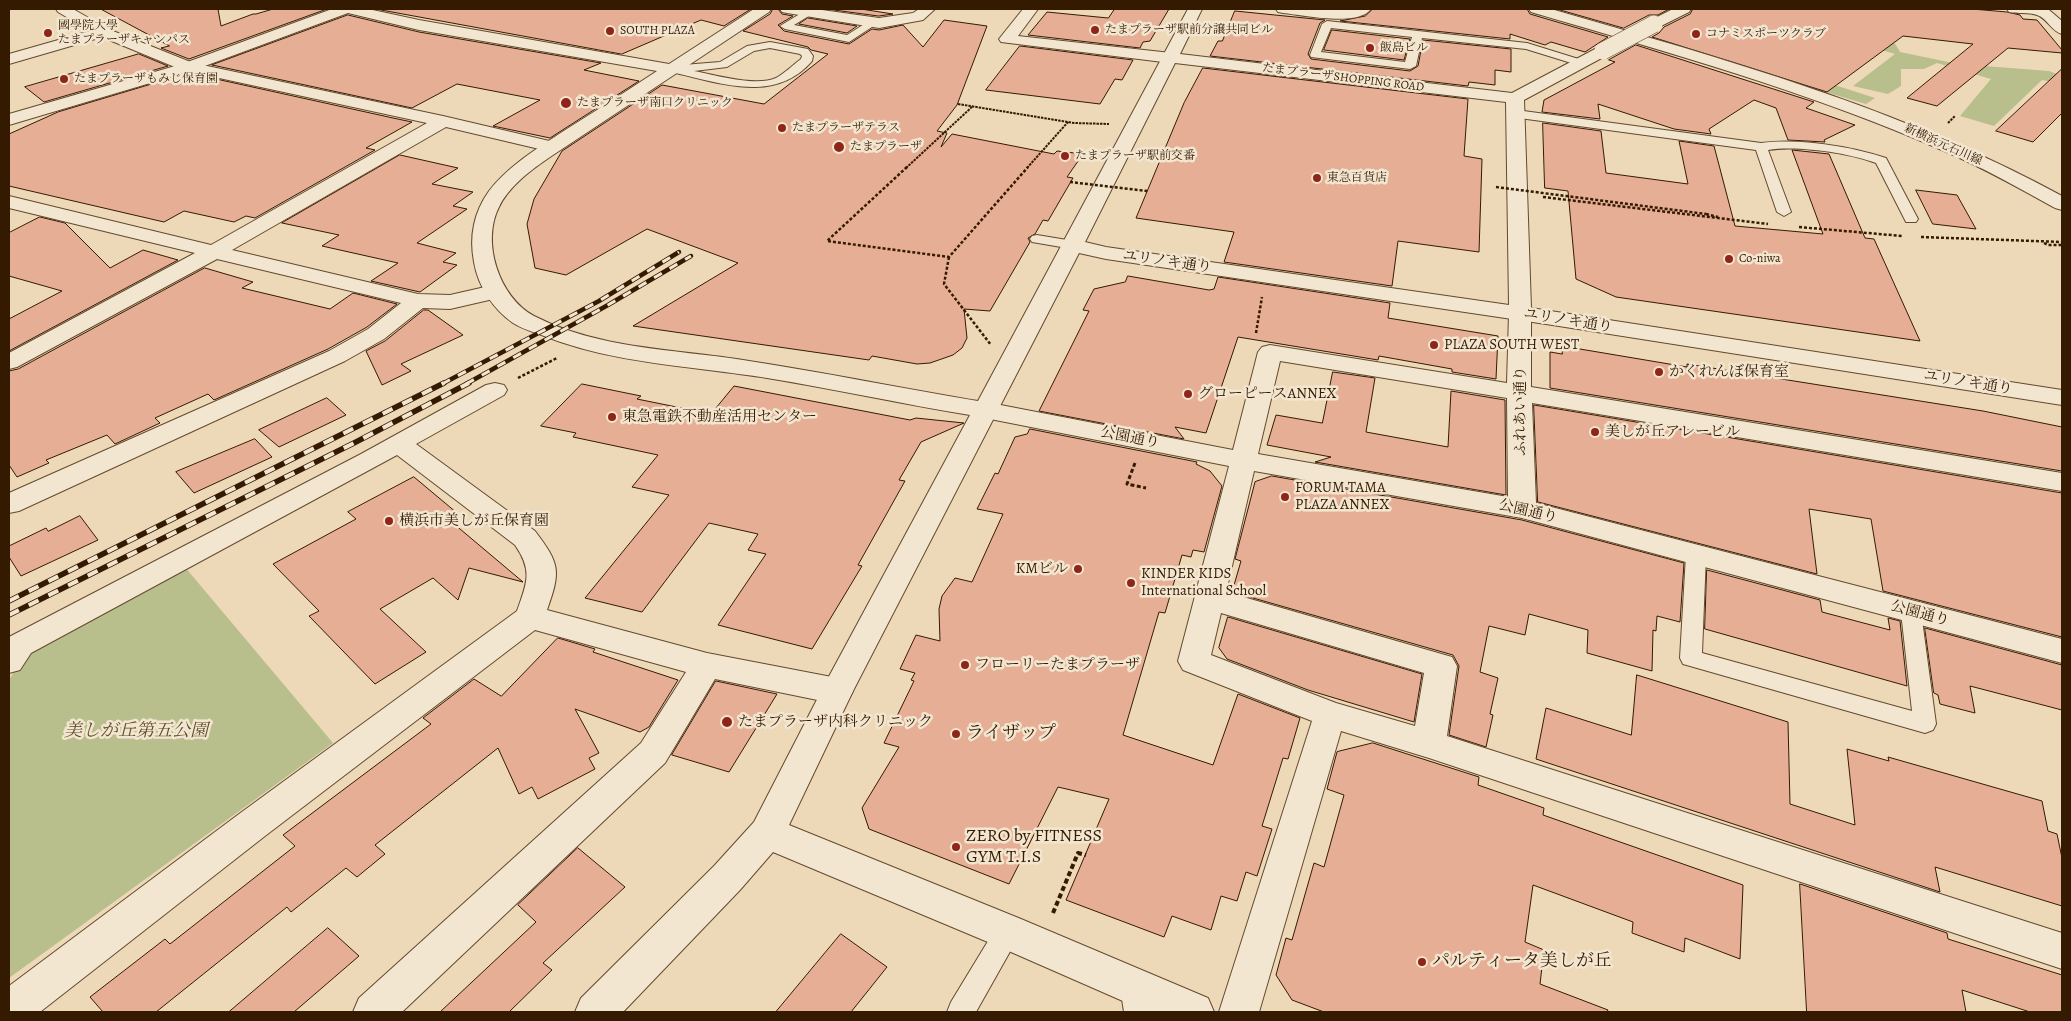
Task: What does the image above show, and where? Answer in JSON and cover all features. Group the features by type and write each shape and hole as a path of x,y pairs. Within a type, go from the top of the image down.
{"street":[{"path":"63,9 103,32 188,67 552,147"},
{"path":"9,120 188,67 346,9"},
{"path":"349,9 418,24 671,69"},
{"path":"9,202 418,301 450,302 494,292 487,275 481,250 484,219 490,204 506,184 524,166 552,147 764,9"},
{"path":"787,9 879,24 918,17 928,9"},
{"name":"たまプラーザSHOPPING ROAD","path":"1031,9 1008,39 1171,58 1515,106"},
{"path":"595,1012 727,878 767,833 836,691 1074,245 1196,9"},
{"path":"1283,9 1348,15 1364,9"},
{"name":"新横浜元石川線","path":"1536,9 1820,96 1952,147 2062,204"},
{"path":"1520,314 1515,106 1581,63 1684,9"},
{"path":"2014,9 2042,10 2062,30"},
{"path":"9,59 103,32"},
{"path":"9,362 213,252 443,122"},
{"name":"ユリノキ通り","path":"1074,245 1106,253 1520,314 2062,398"},
{"name":"公園通り","path":"494,292 521,318 584,344 736,366 985,410 1243,460 1522,509 2062,651"},
{"path":"9,504 337,356 376,334 418,301"},
{"name":"ふれあい通り","path":"1520,314 1519,393 1522,509"},
{"path":"2062,482 1270,352 1194,661 1330,714 1429,744 2062,951"},
{"path":"9,660 20,644 370,460 495,390"},
{"path":"9,1011 260,819 530,617 544,574 539,556 525,538 398,443"},
{"path":"1209,598 1441,666 1429,744"},
{"path":"530,617 707,665 836,691"},
{"path":"373,1012 653,752 707,665"},
{"path":"1239,1012 1330,714"},
{"path":"767,833 1008,932 1135,999 1194,1012"}],"lane":[{"path":"808,12 785,26 849,39 873,22"},
{"path":"818,33 842,18"},
{"path":"1418,34 1410,66 1315,54 1327,24 1418,34 1527,46 1581,63"},
{"path":"770,45 804,51 808,56 806,61 777,82 765,85 736,82 671,69 723,65 751,48 770,45"},
{"path":"1515,106 1761,148 1781,144 1859,153 1881,161 1912,219"},
{"path":"1761,148 1784,212"},
{"path":"1037,239 1074,245"},
{"path":"1696,555 1691,658 1925,724 1910,612"},
{"path":"961,1012 1008,932"}],"path":[{"path":"958,104 1068,122 1112,124"},
{"path":"949,257 827,241 973,106"},
{"path":"991,345 944,284 949,257 1068,122"},
{"path":"1070,182 1147,192"},
{"path":"1496,187 1706,214 1728,220"},
{"path":"2043,242 2048,245 2062,244"},
{"path":"2049,242 2062,244"},
{"path":"1262,292 1254,349 1270,352"},
{"path":"495,390 562,356"},
{"path":"1136,462 1127,484 1146,488"},
{"path":"1053,913 1078,853 1086,855"}],"green space":[{"path":"1831,32 1891,37 1900,52 1958,64 2049,71 2062,76 2062,84 2042,80 1994,126 1960,116 1991,79 1937,63 1924,69 1901,69 1901,86 1888,94 1853,86 1895,54 1848,40 1813,78 1875,98 1866,104 1765,74"},
{"name":"美しが丘第五公園","path":"184,566 333,743 9,978 9,680 18,665 41,643"}],"building":[{"path":"101,9 218,9 221,26 273,9 327,9 189,59 161,48 169,46"},
{"name":"SOUTH PLAZA","path":"376,9 751,9 724,26 701,20 622,54"},
{"path":"773,9 778,9 782,14 793,16 778,25 784,31 849,44 872,29 879,30 903,25 923,47 944,20 987,26 957,105 937,131 947,133 941,147 952,134 1054,154 1057,151 1083,154 1067,177 1073,178 1048,221 1043,220 1035,234 1028,238 1030,242 990,311 964,309 967,338 962,348 953,355 930,363 917,364 872,356 869,360 633,326 738,263 647,229 566,275 535,268 527,224 534,199 562,151 662,85 764,104 828,54 811,50 808,47 743,31 770,14"},
{"path":"827,9 861,9 893,14 879,16"},
{"name":"たまプラーザ駅前分譲共同ビル","path":"1115,9 1169,9 1150,41 1143,42 1140,48 1028,35 1047,12 1108,18"},
{"path":"1373,9 1527,9 1530,14 1608,37 1585,52 1551,42 1545,45 1510,34 1510,39 1340,21 1365,16"},
{"path":"1557,9 1669,9 1658,15 1649,15 1624,28"},
{"path":"1693,9 1972,9 2007,12 2020,15 2023,19 2037,20 2062,50 2062,53 2008,48 1937,106 1907,98 1973,44 1903,36 1827,92 1652,37 1664,27 1690,14"},
{"path":"1235,11 1325,20 1320,23 1308,54 1311,59 1410,71 1418,66 1423,40 1511,49 1511,72 1495,70 1495,85 1469,82 1468,86 1210,56 1218,41 1222,41"},
{"path":"348,15 419,32 601,63 584,70 639,81 550,138 493,126 540,100 457,84 412,108 212,65"},
{"path":"808,18 857,26 847,33 799,24"},
{"path":"1332,30 1410,39 1404,60 1324,50"},
{"path":"1636,45 1814,102 1806,108 1855,125 1824,140 1825,142 1788,140 1776,108 1754,100 1709,129 1711,134 1674,129 1598,104 1600,119 1542,112 1544,100 1615,62 1609,60"},
{"path":"1020,46 1133,60 1122,80 1115,79 1100,104 986,90"},
{"path":"139,54 168,66 44,102 25,87"},
{"name":"東急百貨店","path":"1203,68 1468,99 1464,156 1482,159 1479,252 1398,241 1392,286 1224,262 1234,232 1136,218 1184,103"},
{"path":"2062,69 2062,113 2033,142 1996,131"},
{"path":"189,73 412,122 366,148 375,150 255,218 246,216 234,222 184,211 164,222 9,186 9,134 58,112"},
{"name":"Co-niwa","path":"1543,123 1601,131 1606,173 1688,184 1679,141 1714,146 1735,226 1823,234 1792,150 1829,154 1865,238 1874,239 1920,341 1616,297 1576,279 1568,191 1545,188"},
{"path":"400,155 458,168 432,184 473,192 453,206 467,209 417,243 456,253 443,262 457,265 420,292 371,281 398,263 322,246 339,235 282,223"},
{"path":"1916,190 1957,195 1976,229 1933,224"},
{"path":"40,217 65,223 110,268 143,250 178,260 9,351 9,319 62,291 9,276 9,233"},
{"path":"205,268 253,282 242,288 330,309 353,293 397,304 367,327 328,349 214,400 208,394 155,418 160,423 115,444 107,435 46,460 49,463 17,477 9,465 9,371 18,369"},
{"path":"1128,276 1209,290 1214,289 1218,277 1390,303 1388,318 1498,336 1496,379 1452,372 1452,369 1379,356 1378,360 1238,337 1206,433 1175,427 1184,439 1039,411 1089,311 1083,310 1094,289 1125,282"},
{"path":"424,310 428,310 463,335 401,364 411,371 382,385 366,351 385,341"},
{"path":"1562,346 1687,367 1687,364 1983,411 2062,427 2062,471 1550,388 1550,352 1562,354"},
{"path":"1333,372 1375,378 1366,432 1448,447 1451,391 1505,400 1506,495 1315,462 1331,457 1267,445 1276,415 1322,423"},
{"path":"582,384 641,396 637,399 711,414 734,386 910,420 916,418 964,423 921,442 899,480 905,481 858,565 862,566 812,649 718,625 766,554 748,550 758,534 709,523 642,612 585,598 669,495 632,487 658,455 573,437 576,433 541,426"},
{"path":"327,398 346,415 279,447 259,430"},
{"path":"1534,405 2062,493 2062,637 1883,591 1871,519 1809,509 1817,574 1538,502"},
{"path":"1030,429 1197,462 1196,464 1210,471 1222,486 1204,552 1193,550 1191,557 1182,555 1165,613 1159,612 1123,735 1213,765 1238,694 1300,718 1288,759 1283,758 1262,826 1272,829 1257,876 1246,872 1237,901 1221,896 1211,930 1172,916 1164,937 1066,900 1109,799 1058,787 1009,884 869,829 862,808 899,747 884,743 914,681 911,680 915,673 900,669 916,635 940,641 939,609 942,596 955,578 972,582 1003,514 977,509 995,473 998,474 1015,437 1027,434"},
{"path":"255,439 272,457 194,493 176,472"},
{"path":"1272,476 1522,520 1684,563 1680,622 1657,616 1656,631 1653,630 1652,671 1587,653 1588,630 1529,614 1525,635 1489,626 1480,672 1498,678 1490,714 1493,715 1486,747 1449,735 1459,666 1453,655 1232,592 1241,561 1235,559 1255,482"},
{"path":"414,477 457,513 447,518 523,582 469,568 458,600 433,578 380,609 426,652 375,684 309,616 319,611 273,564 356,519 348,512"},
{"path":"80,516 98,540 21,576 9,557 9,546 46,528 48,531"},
{"path":"1707,570 1820,600 1822,612 1890,630 1888,618 1900,621 1907,686 1705,629"},
{"path":"1228,617 1422,674 1414,722 1308,690 1227,659 1219,648"},
{"path":"1925,628 2062,665 2062,710 1970,686 1975,713 1940,704 1938,695 1934,693"},
{"path":"558,638 595,649 593,652 678,680 649,727 640,732 575,709 599,753 589,758 595,769 538,799 532,787 519,794 498,748 375,845 385,854 357,877 346,868 291,912 287,907 156,1012 103,1012 90,997 165,939 170,944 295,846 283,835 431,724 423,718 474,679 501,696"},
{"path":"1637,675 1788,722 1790,804 1855,825 1847,749 1889,761 1888,757 2042,801 2048,831 2057,834 2062,858 2062,906 1935,867 1940,892 1536,759 1546,708 1631,735"},
{"path":"716,681 777,694 729,772 672,755"},
{"path":"1373,743 1479,777 1478,785 1544,808 1543,815 1743,885 1740,959 1685,938 1684,952 1632,933 1633,922 1533,885 1525,942 1544,950 1540,984 1608,1010 1607,1012 1324,1012 1292,1000 1276,975 1286,938 1292,940 1314,863 1324,867 1344,795 1327,789 1337,752"},
{"path":"578,848 625,887 543,963 552,970 509,1012 440,1012 536,922 518,905"},
{"path":"1800,884 1947,933 1948,939 2062,975 2062,1012 2030,1012 1962,990 1966,1012 1807,1012"},
{"path":"328,928 359,956 294,1012 229,1012"},
{"path":"841,934 887,967 851,1012 776,1012"}],"railway":[{"path":"442,384 599,301 679,252"},
{"path":"466,384 608,305 691,256"},
{"path":"9,601 444,383"},
{"path":"9,615 354,443 469,383"}],"place":[{"name":"たまプラーザ駅前分譲共同ビル","path":"1095,30"},
{"name":"SOUTH PLAZA","path":"610,31"},
{"name":"國學院大學 たまプラーザキャンパス","path":"48,33"},
{"name":"コナミスポーツクラブ","path":"1696,34"},
{"name":"飯島ビル","path":"1370,48"},
{"name":"たまプラーザもみじ保育園","path":"64,79"},
{"name":"たまプラーザ南口クリニック","path":"566,103"},
{"name":"たまプラーザテラス","path":"782,128"},
{"name":"たまプラーザ","path":"839,147"},
{"name":"たまプラーザ駅前交番","path":"1065,156"},
{"name":"東急百貨店","path":"1317,178"},
{"name":"Co-niwa","path":"1729,259"},
{"name":"PLAZA SOUTH WEST","path":"1434,345"},
{"name":"かくれんぼ保育室","path":"1659,372"},
{"name":"グローピースANNEX","path":"1188,394"},
{"name":"東急電鉄不動産活用センター","path":"612,417"},
{"name":"美しが丘アレービル","path":"1595,432"},
{"name":"FORUM TAMA PLAZA ANNEX","path":"1285,497"},
{"name":"横浜市美しが丘保育園","path":"389,521"},
{"name":"KMビル","path":"1078,569"},
{"name":"KINDER KIDS International School","path":"1131,583"},
{"name":"フローリーたまプラーザ","path":"965,665"},
{"name":"たまプラーザ内科クリニック","path":"727,722"},
{"name":"ライザップ","path":"956,734"},
{"name":"ZERO by FITNESS GYM T.I.S","path":"956,847"},
{"name":"パルティータ美しが丘","path":"1422,962"}]}
